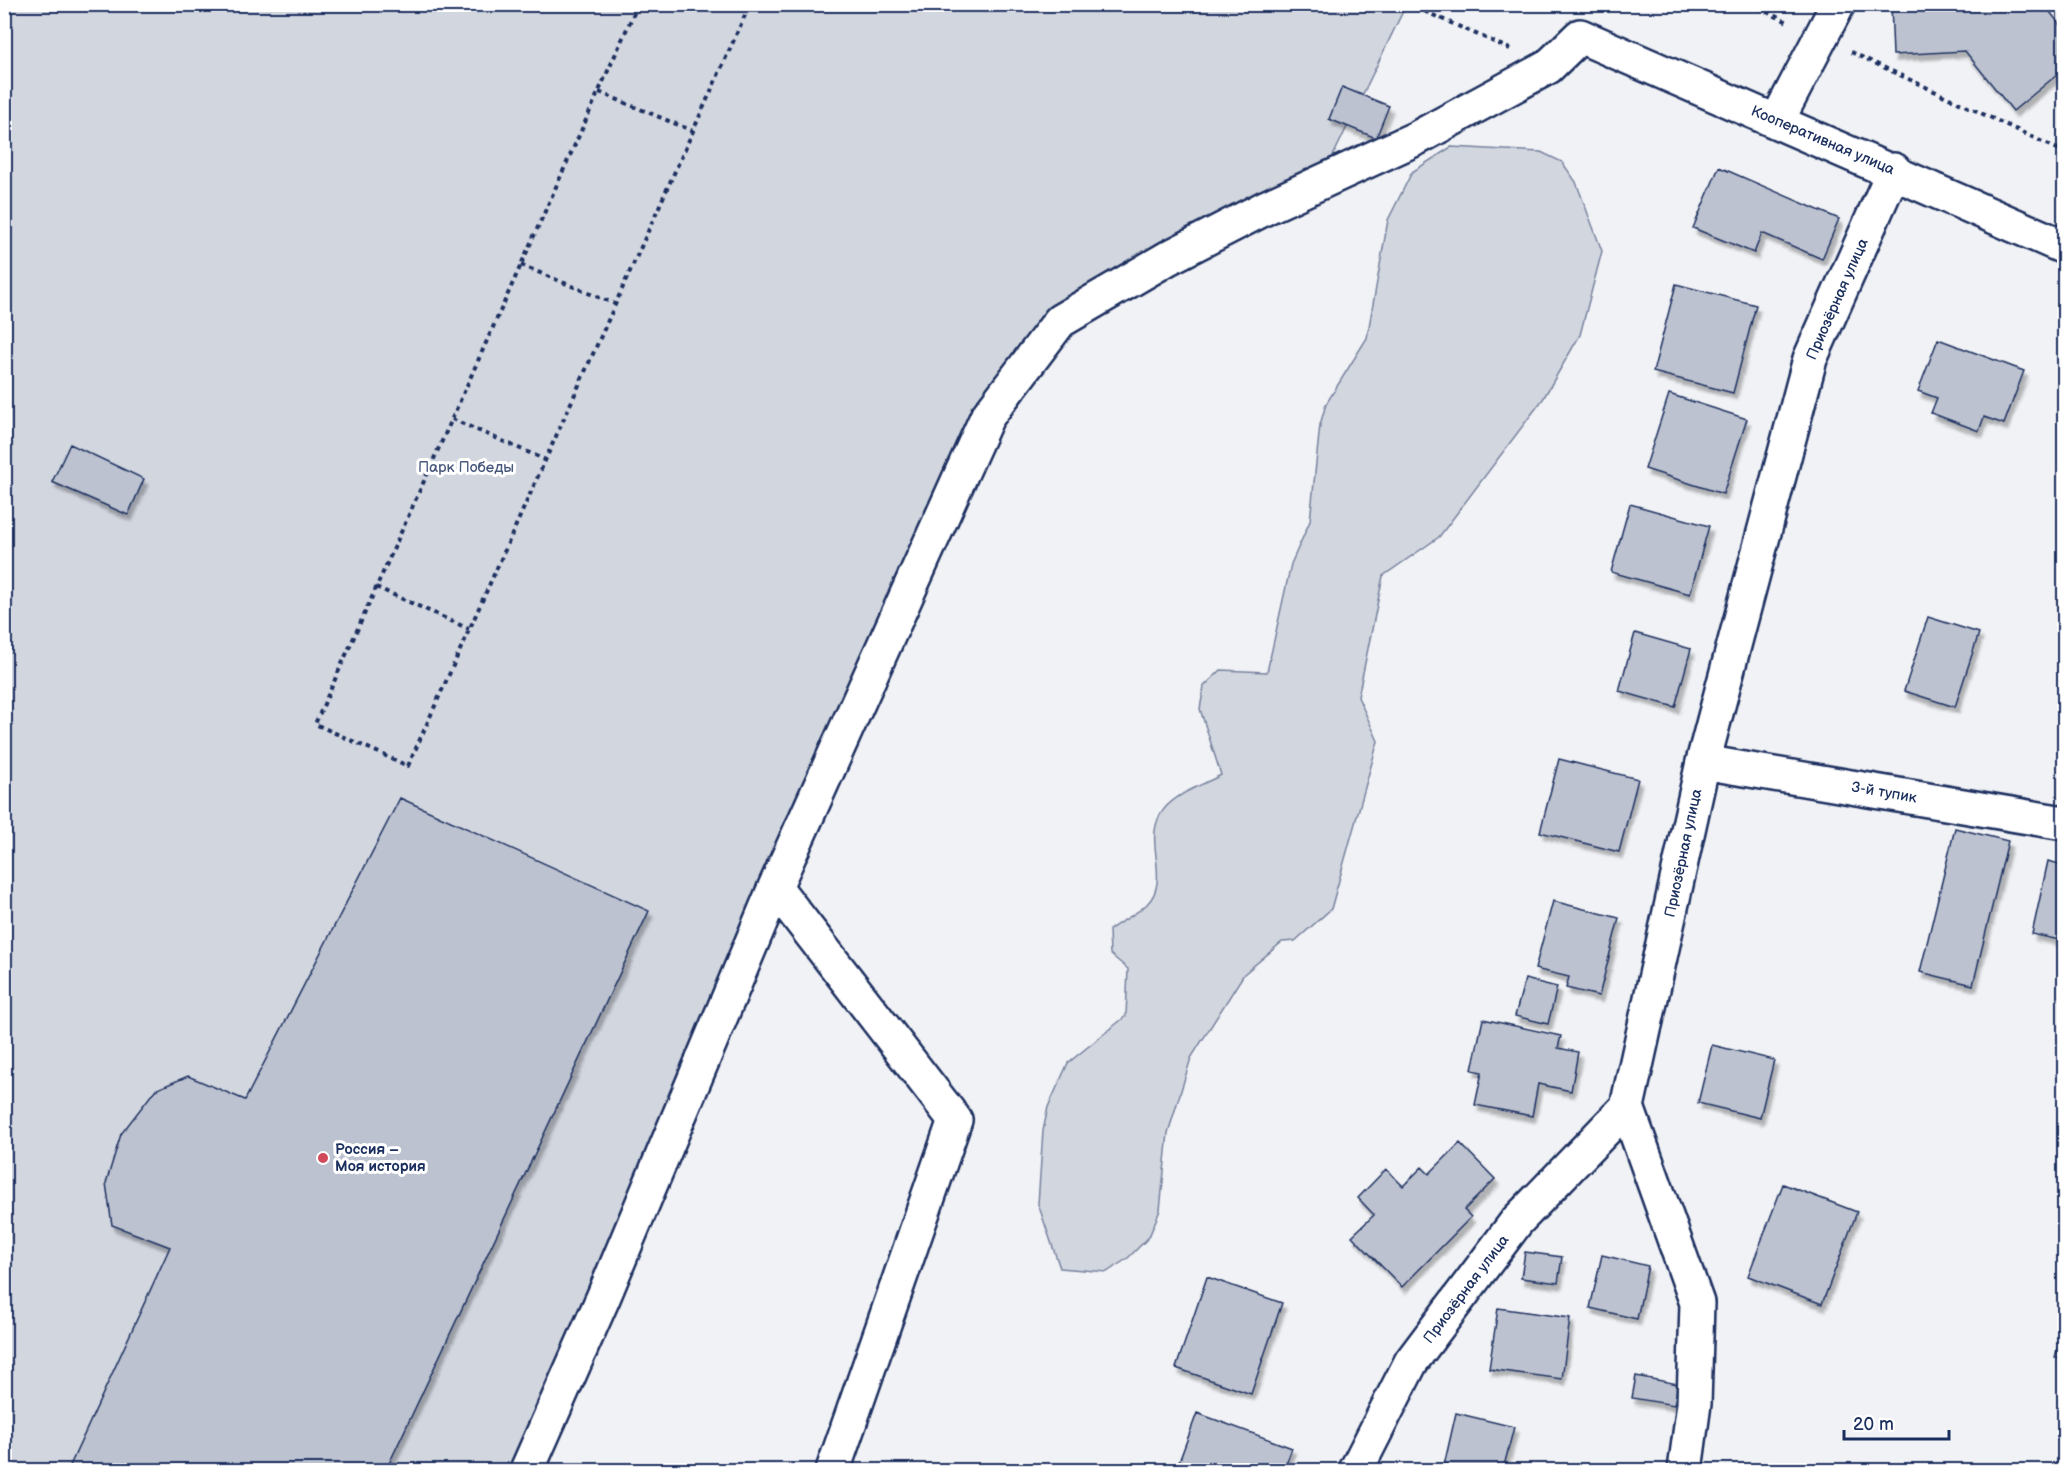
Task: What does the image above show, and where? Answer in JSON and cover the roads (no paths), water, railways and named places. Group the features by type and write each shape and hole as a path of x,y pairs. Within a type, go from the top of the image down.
{"street":[{"path":"1778,121 1838,4"},
{"name":"Кооперативная улица","path":"775,887 987,417 1060,321 1168,258 1268,207 1417,138 1548,67 1580,36 2063,242"},
{"name":"Приозёрная улица","path":"1356,1470 1411,1362 1517,1221 1627,1107 1703,762 1810,358 1894,170"},
{"name":"3-й тупик","path":"1703,762 2064,823"},
{"path":"527,1470 603,1298 775,887 955,1120 833,1470"},
{"path":"1627,1107 1697,1303 1694,1404 1685,1470"}],"place":[{"name":"Россия – Моя история","path":"323,1158"}],"park label":[{"name":"Парк Победы","path":"466,467"}]}
